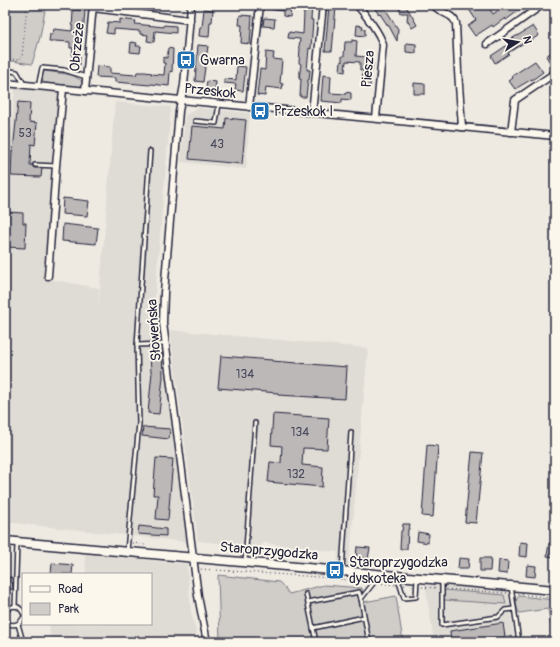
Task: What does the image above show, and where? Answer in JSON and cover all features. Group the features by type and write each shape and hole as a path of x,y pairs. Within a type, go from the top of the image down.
{"street":[{"path":"181,100 184,85 191,5"},
{"path":"249,107 260,5"},
{"path":"312,113 323,5"},
{"name":"Piesza","path":"357,5 376,31 383,45 376,118"},
{"path":"433,5 440,11 447,13 454,18 456,23 462,127"},
{"path":"487,44 542,5"},
{"path":"93,6 190,20"},
{"name":"Obrzeże","path":"85,91 93,6"},
{"path":"511,132 515,100 555,73"},
{"name":"Przeskok","path":"5,83 555,136"},
{"path":"48,276 56,166 64,89"},
{"name":"Słoweńska","path":"181,100 164,293 163,323 198,596 207,642"},
{"name":"Staroprzygodzka","path":"5,541 555,590"}],"lane":[{"path":"38,86 42,68 64,70 86,78"},
{"path":"5,70 17,72 25,85"},
{"path":"195,121 216,123 219,104"},
{"path":"127,551 139,423 137,345 150,150"},
{"path":"35,165 56,166"},
{"path":"137,345 166,344"},
{"path":"245,562 255,423"},
{"path":"342,571 351,432"},
{"path":"15,606 17,542"},
{"path":"361,599 380,574"},
{"path":"394,576 400,585 404,598 416,597 417,578"},
{"path":"442,580 442,625 498,617 505,610 514,609"},
{"path":"511,586 519,642"},
{"path":"308,602 359,592 369,642"},
{"path":"306,594 316,642"},
{"path":"5,613 9,608 15,606"},
{"path":"15,606 22,612"},
{"path":"313,628 364,617"},
{"path":"5,618 9,624 12,625 18,624 22,620"},
{"path":"18,624 23,642"}],"path":[{"path":"5,58 18,60 22,57 27,5"}],"shaded area":[{"path":"15,87 61,93 43,278 99,288 98,313 115,102 171,107 152,329 160,330 188,542 5,522 5,210"},
{"path":"197,108 250,113 246,169 181,162 185,116"},
{"path":"170,330 368,348 349,567 337,565 338,552 264,543 259,547 198,541"},
{"path":"85,554 187,564 191,612 199,642 51,642 49,625 152,625 152,573 86,573"},
{"path":"425,584 508,590 514,642 434,642"}],"green space":[{"path":"5,5 46,5 40,37 32,64 5,60"},
{"path":"44,71 74,76 82,81 82,85 79,87 43,83 42,74"},
{"path":"218,575 279,582 289,594 324,585 362,588 364,602 396,596 403,642 220,642"},
{"path":"443,590 504,595 506,604 444,600"},
{"path":"519,596 555,600 555,634 552,635 548,609 519,613 516,602"}],"building":[{"path":"267,5 291,5 290,17 283,16 283,11 267,9"},
{"path":"302,5 312,5 311,20 313,20 311,49 309,48 307,70 310,70 306,97 300,97 300,39 288,38 289,32 303,34 304,13 302,12"},
{"path":"377,5 383,5 398,29 397,41 389,26 374,7"},
{"path":"405,5 417,25 412,28 407,20 408,13 401,13 399,9"},
{"path":"466,5 487,5 493,14 507,5 526,5 506,20 505,18 493,27 492,25 475,36 468,26 476,20"},
{"path":"329,6 336,7 332,51 325,51"},
{"path":"204,9 213,10 212,22 210,22 209,37 199,36 200,27 202,27"},
{"path":"73,10 85,11 83,35 81,35 79,57 80,65 71,65 73,48 70,48 70,42 49,42 50,34 53,34 54,29 72,31"},
{"path":"240,15 252,16 250,44 241,43 242,25 239,25"},
{"path":"264,18 275,19 274,27 263,26"},
{"path":"120,19 136,21 135,24 164,27 164,25 176,26 176,33 155,31 154,42 147,41 148,35 140,34 140,31 114,29 114,34 106,33 108,22 120,23"},
{"path":"357,25 363,26 362,29 365,29 365,36 356,35"},
{"path":"533,26 539,35 529,42 528,40 495,63 491,56 509,44 508,41"},
{"path":"352,40 357,41 356,56 366,57 365,62 373,63 370,86 362,86 363,70 360,70 360,62 346,61 345,72 340,71 342,56 344,56 345,42 352,42"},
{"path":"131,42 137,43 136,46 141,46 140,53 130,52"},
{"path":"406,43 416,44 416,53 406,52"},
{"path":"198,45 208,46 203,82 195,81"},
{"path":"168,48 173,49 172,72 170,71 169,86 115,82 115,78 96,77 97,66 110,67 110,73 136,75 137,72 145,72 164,75 165,63 163,63 163,57 167,58"},
{"path":"555,50 555,64 552,66 546,56"},
{"path":"266,52 274,53 273,59 282,60 280,83 283,84 282,89 266,87 265,96 257,95 260,69 265,70"},
{"path":"535,61 543,72 515,89 509,81 513,78 512,76"},
{"path":"237,66 246,67 243,91 235,90 236,84 224,83 224,79 236,80"},
{"path":"323,75 331,76 330,93 351,93 351,100 342,99 342,103 321,101"},
{"path":"207,81 216,82 215,91 206,90"},
{"path":"414,83 425,84 425,94 414,94"},
{"path":"18,102 30,103 29,122 37,123 35,145 31,144 30,165 34,168 42,168 41,177 11,176 12,151"},
{"path":"226,118 246,120 242,164 189,159 192,126 225,129"},
{"path":"63,198 89,201 87,216 62,214"},
{"path":"8,212 23,213 23,223 26,223 25,248 6,247"},
{"path":"63,224 98,228 96,244 62,241"},
{"path":"162,353 163,377 159,414 148,413 152,372 150,354"},
{"path":"221,356 347,367 345,399 278,395 278,393 218,388"},
{"path":"273,414 329,418 327,449 303,448 302,465 323,467 322,487 268,482 270,462 281,463 282,446 271,445"},
{"path":"143,427 170,429 169,439 142,436"},
{"path":"427,445 438,446 433,517 422,516"},
{"path":"472,452 483,453 476,523 465,522"},
{"path":"156,458 173,459 168,520 156,519 158,495 153,495"},
{"path":"403,524 410,524 408,529 407,549 400,549"},
{"path":"139,526 166,529 166,536 138,534"},
{"path":"418,532 429,534 428,543 417,541"},
{"path":"520,542 528,543 527,557 519,556"},
{"path":"549,543 555,544 555,557 547,556"},
{"path":"357,547 370,548 368,559 356,557"},
{"path":"459,558 469,559 468,569 458,569"},
{"path":"480,558 491,558 490,571 480,571"},
{"path":"499,560 508,561 507,574 498,573"},
{"path":"52,563 73,565 72,573 51,573"},
{"path":"527,565 536,566 535,577 526,576"},
{"path":"12,577 13,589 5,590 5,578"},
{"path":"503,623 505,637 468,642 451,642 450,631"}],"place":[{"name":"Gwarna","path":"186,60"},
{"name":"Przeskok I","path":"260,111"},
{"name":"Staroprzygodzka dyskoteka","path":"335,570"}]}
